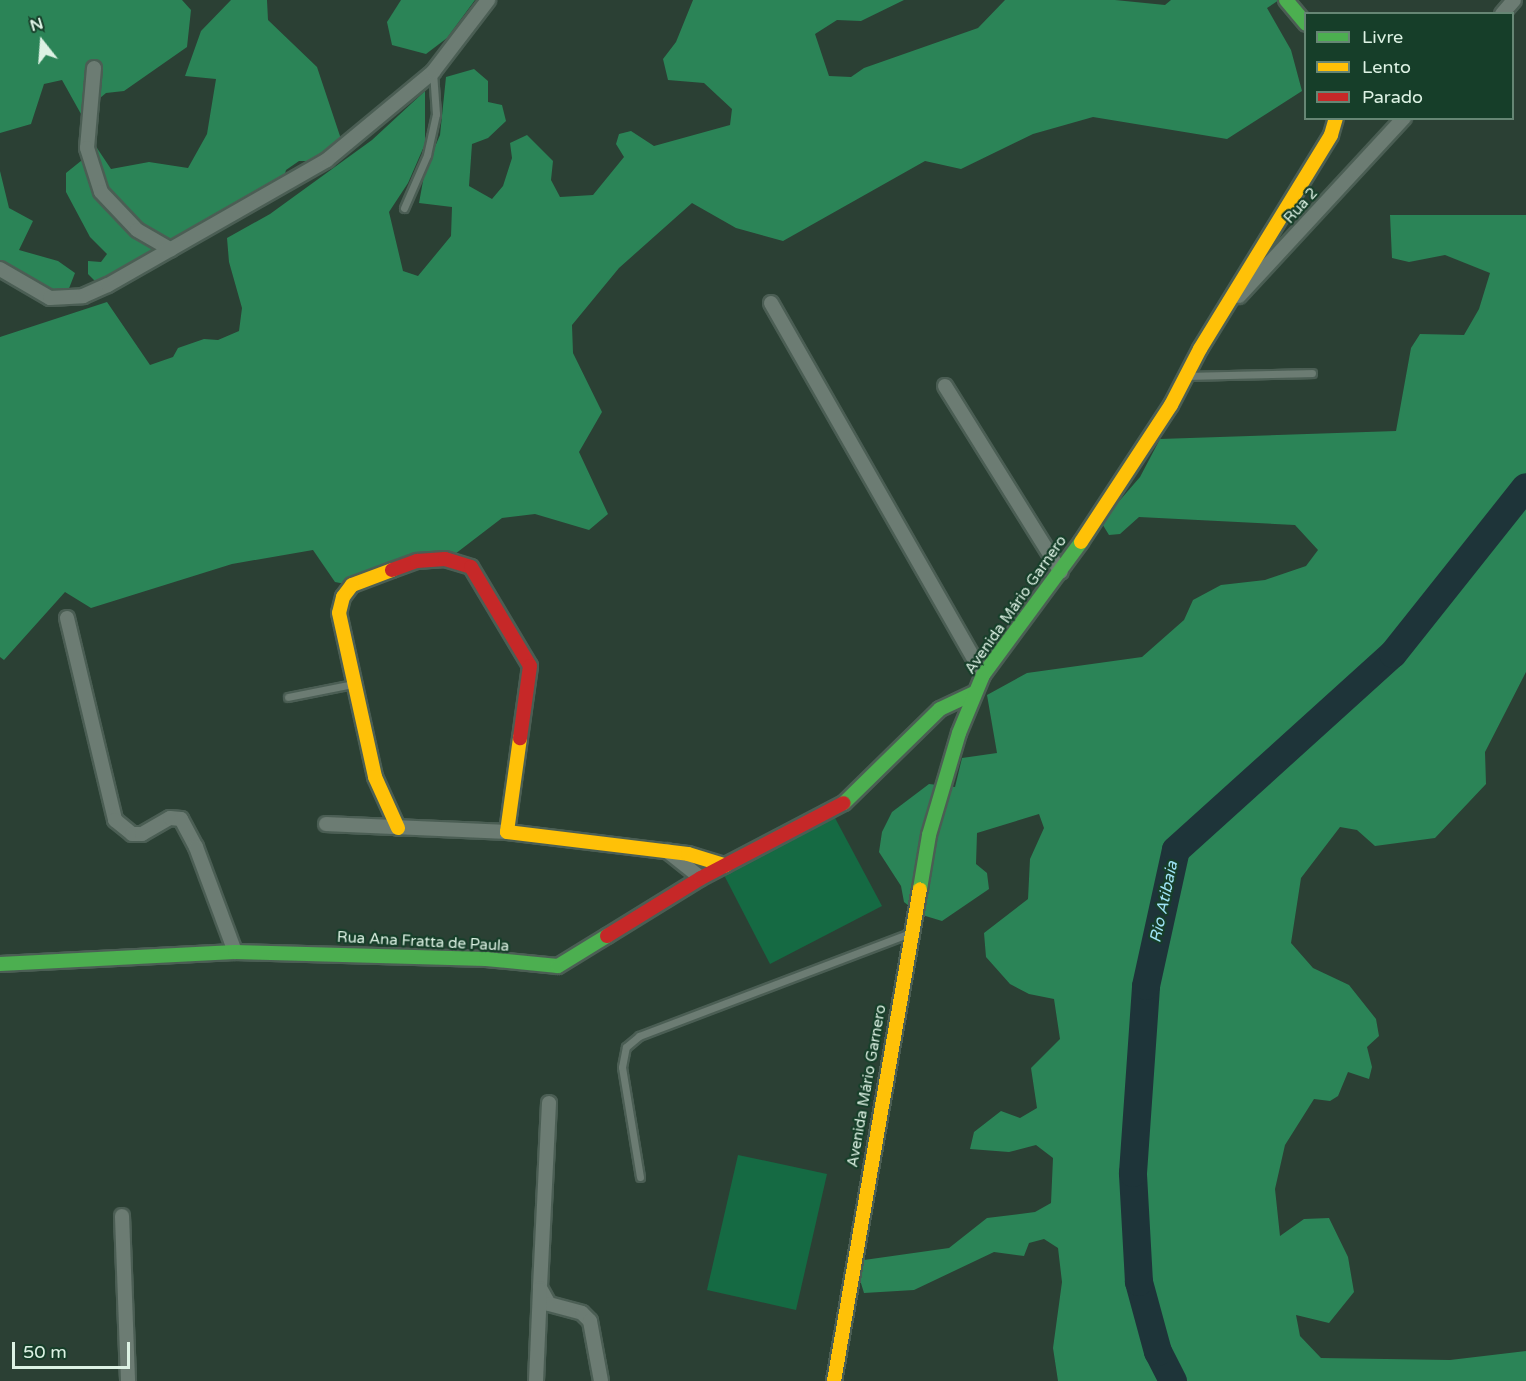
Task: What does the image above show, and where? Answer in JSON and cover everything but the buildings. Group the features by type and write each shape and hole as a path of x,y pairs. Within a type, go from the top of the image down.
{"street":[{"path":"0,269 50,298 66,300 108,285 313,170 433,72 488,0"},
{"path":"1286,0 1304,23"},
{"path":"94,68 87,148 101,192 136,230 171,250"},
{"name":"Avenida Mário Garnero","path":"834,1381 911,933 945,771 975,693 983,675 1061,572 1171,405 1220,314 1331,135 1335,120"},
{"name":"Rua 2","path":"1220,314 1402,120"},
{"path":"771,303 983,675"},
{"path":"945,386 1061,572"},
{"path":"398,828 375,777 339,613 343,597 352,585 417,561 445,559 471,567 530,666 507,832"},
{"path":"67,618 115,820 132,834 142,834 171,818 181,819 196,847 235,951"},
{"name":"Rua Ana Fratta de Paula","path":"0,964 235,951 486,959 558,966 700,878 850,800 940,709 975,693"},
{"path":"326,824 507,832 667,851 725,865"},
{"path":"667,851 700,878"},
{"path":"536,1381 549,1103"},
{"path":"122,1216 128,1381"},
{"path":"540,1288 549,1304 582,1313 590,1321 601,1381"}],"lane":[{"path":"1508,6 1525,0"},
{"path":"404,208 427,155 436,114 433,72"},
{"path":"1186,376 1312,373"},
{"path":"288,697 354,684"},
{"path":"640,1177 622,1067 626,1047 639,1036 911,933"}],"green space":[{"path":"0,0 182,0 191,10 187,47 124,91 106,93 81,114 62,80 44,84 31,124 0,133"},
{"path":"231,0 267,0 268,20 317,67 341,139 312,161 299,161 286,170 283,181 122,272 95,281 88,274 88,261 101,262 107,254 90,237 66,192 66,173 97,148 111,169 149,162 188,168 207,134 216,79 185,76 201,31"},
{"path":"401,0 475,0 447,38 426,54 392,45 387,22"},
{"path":"693,0 904,0 861,21 837,20 815,34 829,76 851,77 864,68 978,28 1005,0 1115,0 1165,5 1171,0 1279,0 1267,8 1291,50 1302,91 1227,139 1093,117 1033,134 961,169 925,161 783,241 736,228 692,203 619,268 572,325 573,353 602,412 579,452 608,514 589,530 535,514 502,518 455,554 361,587 335,582 313,550 232,564 91,608 65,592 4,660 0,657 0,337 107,302 150,365 173,357 178,348 204,339 218,340 239,331 242,308 229,262 227,238 270,214 372,140 425,91 425,144 408,183 389,212 403,271 418,276 451,236 452,207 419,203 425,170 440,135 446,77 474,69 488,81 488,102 502,105 506,121 488,138 472,144 469,186 492,199 503,186 512,158 510,143 527,135 553,161 551,180 560,197 593,195 624,157 616,144 619,134 631,131 654,146 730,125 732,109 704,83 668,80 663,59 676,42"},
{"path":"0,171 9,208 33,221 19,250 58,261 75,273 68,291 52,292 0,263"},
{"path":"1390,215 1526,215 1526,672 1485,752 1486,784 1435,838 1375,846 1357,830 1340,827 1301,878 1291,943 1313,968 1349,985 1376,1019 1379,1036 1367,1047 1372,1067 1369,1079 1348,1072 1338,1096 1330,1101 1314,1099 1285,1145 1275,1189 1280,1236 1304,1219 1329,1218 1348,1257 1354,1292 1329,1323 1296,1315 1300,1336 1321,1358 1450,1360 1526,1351 1526,1381 1058,1381 1053,1348 1062,1282 1058,1248 1044,1239 1029,1243 1024,1256 994,1252 914,1290 864,1293 860,1280 864,1260 949,1248 987,1218 1035,1212 1051,1203 1053,1158 1036,1145 1009,1152 970,1149 974,1132 1001,1111 1020,1118 1037,1108 1031,1068 1060,1039 1054,999 1029,994 1010,984 986,957 984,933 1028,899 1030,859 1044,828 1039,814 977,833 976,864 987,873 989,889 942,921 919,914 904,902 901,886 879,852 882,832 892,812 929,784 955,787 962,758 997,753 987,695 1027,673 1142,657 1184,620 1193,600 1221,585 1265,580 1306,566 1318,550 1295,525 1139,517 1120,534 1109,535 1101,522 1140,477 1160,439 1396,431 1411,348 1420,334 1464,335 1479,309 1490,273 1445,255 1409,262 1392,258"},
{"path":"835,818 882,906 770,964 724,875"},
{"path":"738,1155 827,1174 796,1310 707,1290"}],"waterway":[{"name":"Rio Atibaia","path":"1173,1381 1158,1352 1139,1282 1133,1173 1146,986 1176,850 1393,654 1526,487"}],"traffic: fast":[{"path":"1286,0 1304,22"},
{"path":"920,889 929,835 959,733 983,675 1081,542"},
{"path":"844,803 940,709 975,693"},
{"path":"0,964 235,952 486,959 558,966 607,936"}],"traffic: slow":[{"path":"1081,542 1171,405 1200,349 1331,135 1335,120"},
{"path":"392,570 352,585 343,597 339,613 375,777 398,828"},
{"path":"520,738 507,832 688,854 725,865"},
{"path":"834,1381 920,889"}],"traffic: jam":[{"path":"392,570 417,561 445,559 471,567 530,666 520,738"},
{"path":"607,936 701,878 844,803"}]}
